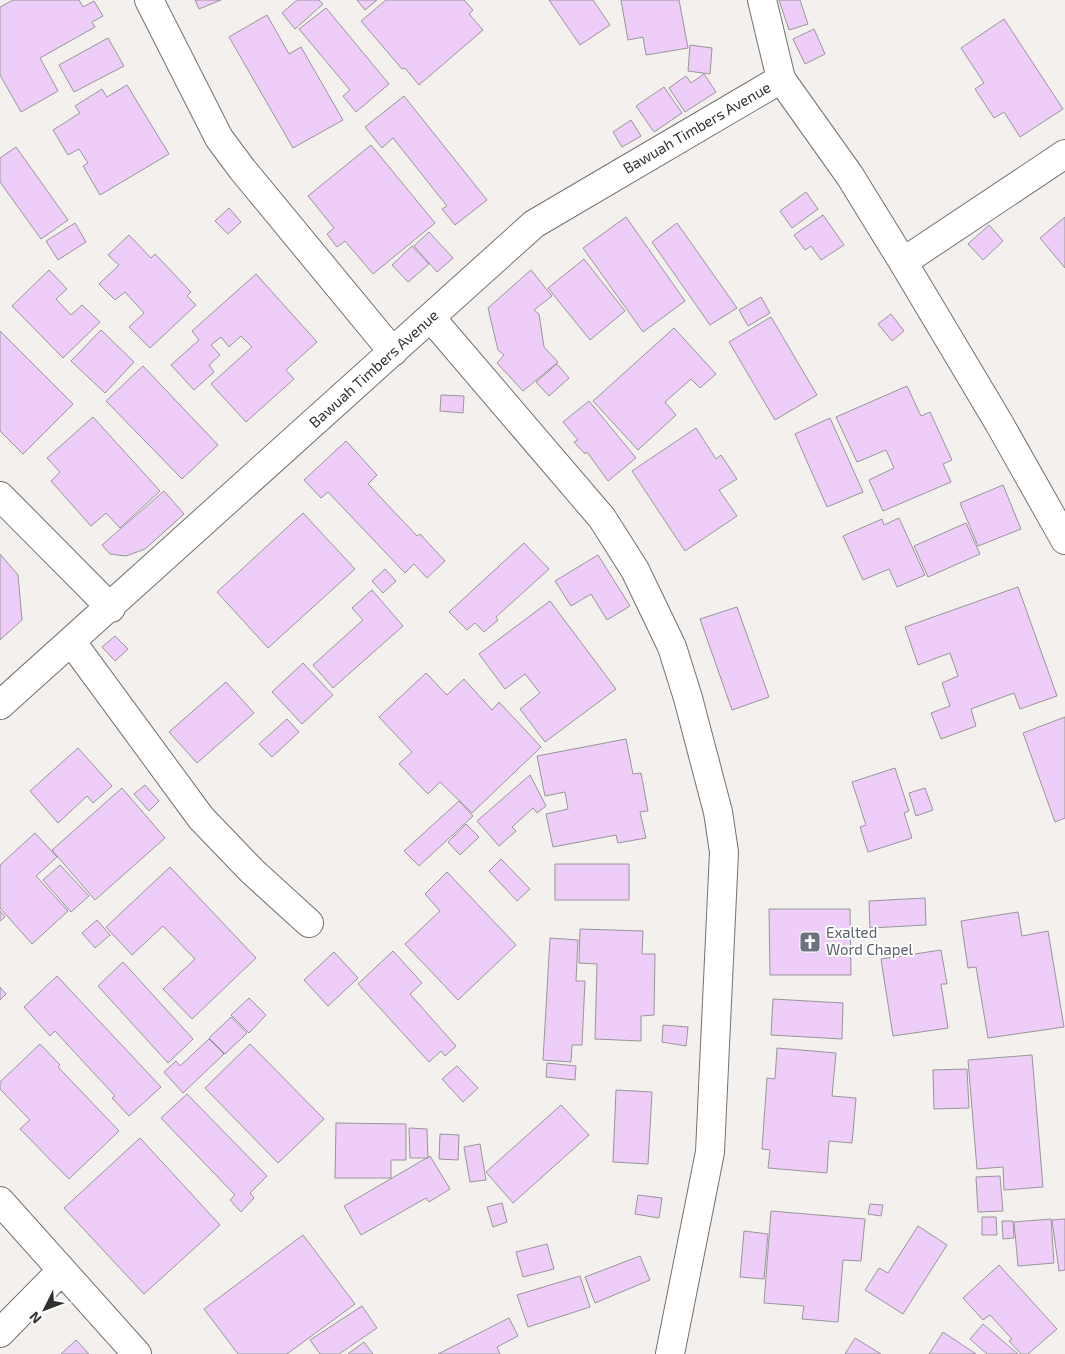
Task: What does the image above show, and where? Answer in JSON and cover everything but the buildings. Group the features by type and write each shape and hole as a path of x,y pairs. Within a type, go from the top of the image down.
{"street":[{"path":"149,0 218,138 393,352"},
{"path":"762,0 781,79 850,176 903,262 999,423 1065,540"},
{"name":"Bawuah Timbers Avenue","path":"0,705 71,640 111,608 534,224 781,79"},
{"path":"903,262 1065,154"},
{"path":"431,318 602,518 635,570 672,647 688,698 718,812 724,852 710,1152 670,1354"},
{"path":"0,496 111,608"},
{"path":"71,640 201,818 252,871 309,923"},
{"path":"0,1202 137,1354"},
{"path":"0,1333 61,1271"}],"place":[{"name":"Exalted Word Chapel","path":"810,942"}]}
